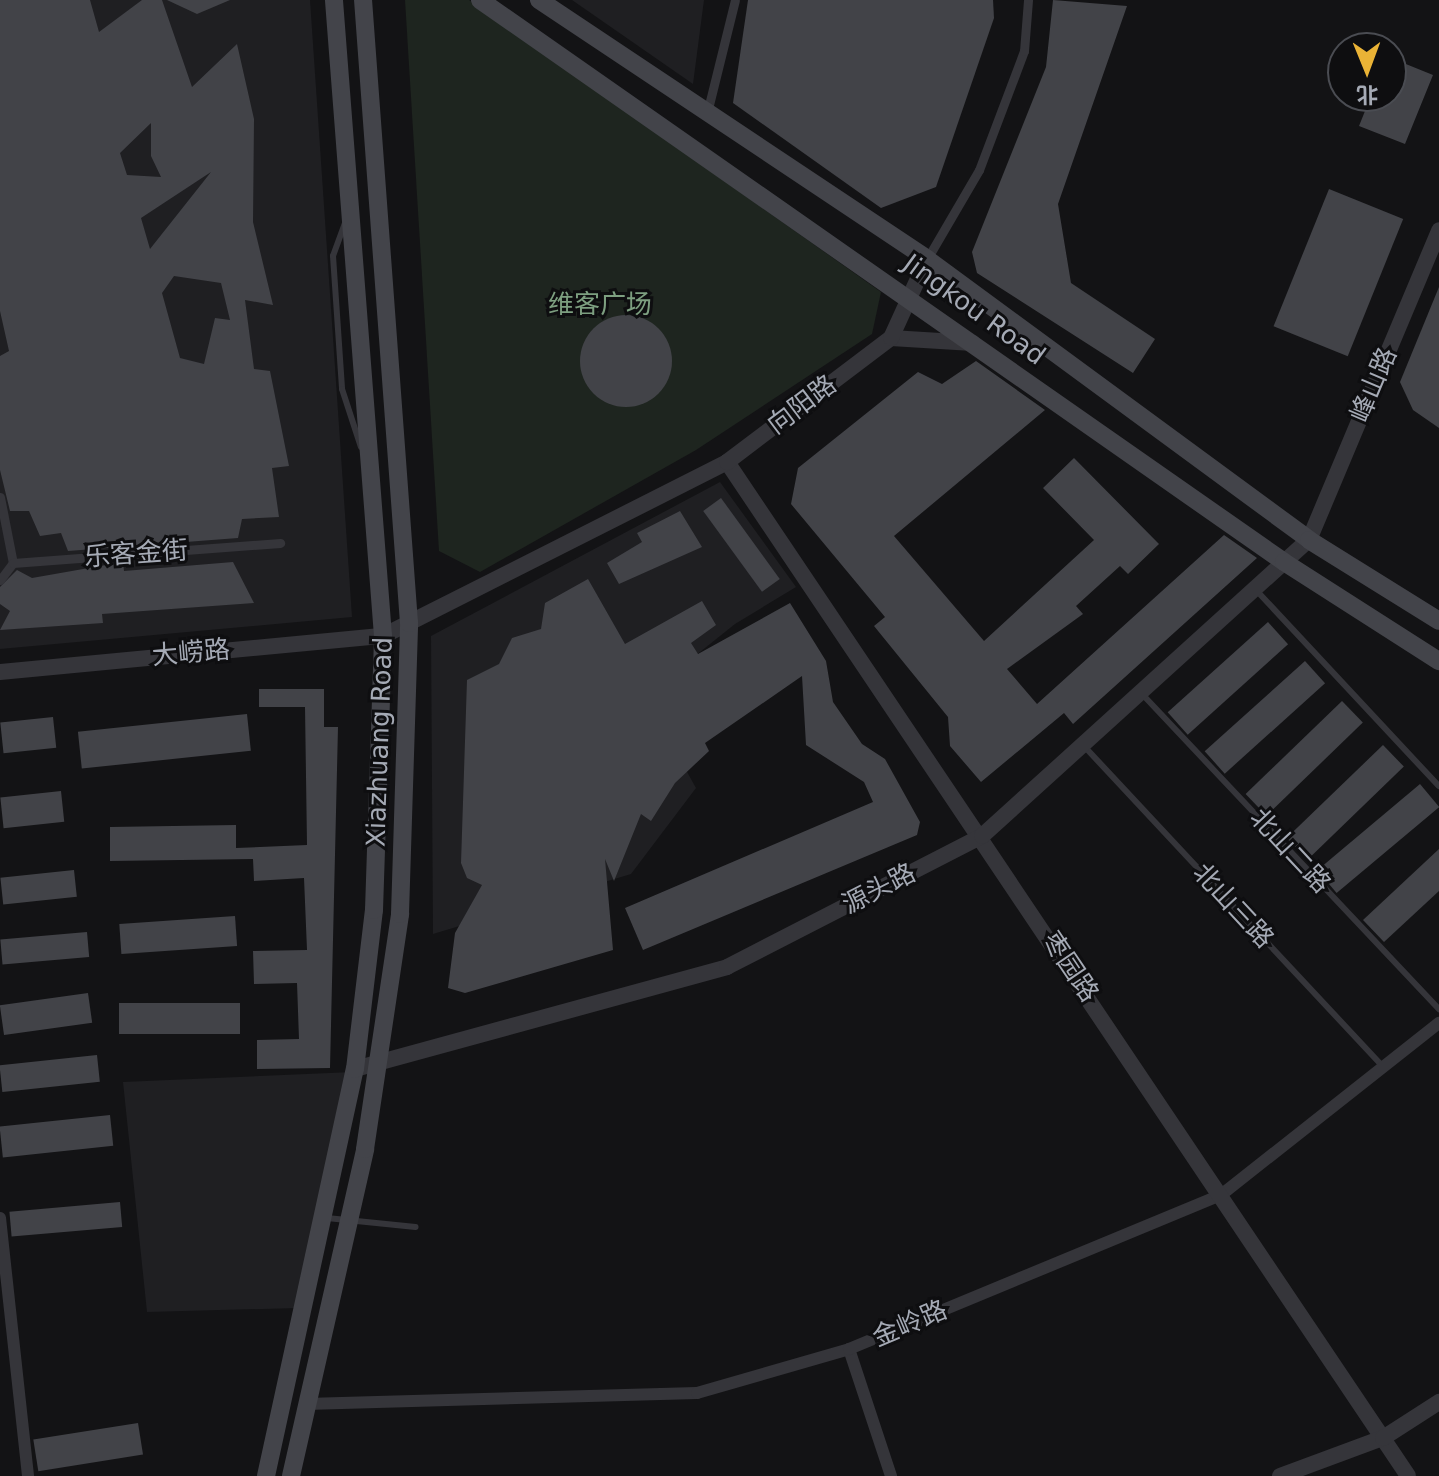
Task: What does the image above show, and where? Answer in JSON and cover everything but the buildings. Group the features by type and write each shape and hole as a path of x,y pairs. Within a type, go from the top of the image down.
{"main road":[{"name":"Xiazhuang Road","path":"266,1476 355,1069 374,910 383,636 334,0"},
{"name":"Xiazhuang Road","path":"291,1476 382,1064 400,914 409,623 363,0"},
{"path":"365,28 372,0"},
{"name":"Jingkou Road","path":"480,0 910,295 1284,562 1439,661"},
{"name":"Jingkou Road","path":"539,0 927,259 1309,540 1439,621"}],"street":[{"path":"706,114 735,0"},
{"name":"向阳路","path":"383,636 727,462 891,338 927,259 979,170 1024,51 1028,0"},
{"name":"峰山路","path":"1309,540 1439,230"},
{"path":"891,338 978,344"},
{"name":"枣园路","path":"727,462 982,836 1408,1476"},
{"path":"0,497 13,563 0,580"},
{"name":"源头路","path":"355,1069 727,967 982,836 1309,540"},
{"name":"乐客金街","path":"13,563 280,543"},
{"name":"大崂路","path":"0,672 383,636"},
{"name":"金岭路","path":"306,1404 697,1393 849,1349 1221,1195 1439,1023"},
{"path":"0,1218 28,1476"},
{"path":"849,1349 891,1476"},
{"path":"1280,1476 1383,1438 1439,1402"}],"lane":[{"path":"1255,589 1439,786"},
{"name":"北山二路","path":"1140,693 1439,1009"},
{"name":"北山三路","path":"1083,745 1383,1067"},
{"path":"323,1218 416,1227"}],"shaded area":[{"path":"0,0 310,0 352,617 0,649"},
{"path":"572,0 704,0 693,84"},
{"path":"720,482 796,587 735,624 645,696 696,788 631,874 433,934 431,636"},
{"path":"353,1072 298,1308 147,1312 123,1082"}],"green space":[{"name":"维客广场","path":"405,0 469,0 881,292 872,334 696,450 480,572 439,551"}]}
